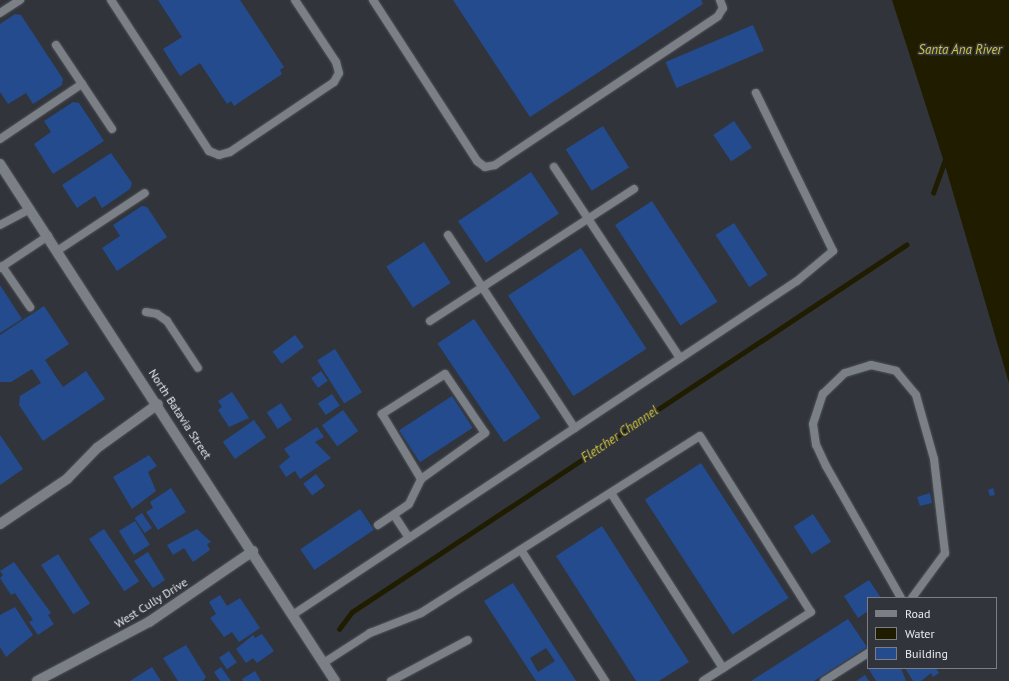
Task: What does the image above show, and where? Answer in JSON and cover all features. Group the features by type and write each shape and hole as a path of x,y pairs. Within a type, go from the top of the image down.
{"main road":[{"name":"North Batavia Street","path":"0,164 158,404 325,662 335,681"},
{"path":"0,524 67,479 97,448 158,404"},
{"name":"West Cully Drive","path":"37,681 149,622 253,551"}],"lane":[{"path":"0,13 20,0"},
{"path":"111,0 209,150 219,155 230,152 334,82 339,73 336,62 296,0"},
{"path":"373,0 477,161 485,167 495,165 718,16 723,8 720,0"},
{"path":"56,45 112,129"},
{"path":"0,138 82,84"},
{"path":"294,614 797,281 833,251 756,93"},
{"path":"554,167 680,358"},
{"path":"430,321 634,189"},
{"path":"57,251 145,193"},
{"path":"1,226 30,209"},
{"path":"448,235 575,428"},
{"path":"30,308 1,267 48,236"},
{"path":"146,312 157,314 166,321 198,368"},
{"path":"900,597 822,459 816,445 813,424 823,394 846,373 871,365 896,371 916,395 934,459 945,554 913,597"},
{"path":"378,525 409,504 421,480 485,433 445,374 382,414 421,480"},
{"path":"325,662 370,633 421,613 700,436 812,612 703,681"},
{"path":"611,493 723,668"},
{"path":"394,515 409,538"},
{"path":"521,550 606,681"},
{"path":"391,681 468,640"},
{"path":"824,681 867,654"}],"water":[{"name":"Santa Ana River","path":"892,0 1009,0 1009,383 944,162"}],"building":[{"path":"158,0 240,0 284,67 280,70 282,74 234,106 231,101 227,104 200,63 180,76 163,49 182,37"},
{"path":"453,0 701,0 703,4 530,117"},
{"path":"15,14 21,15 63,79 62,85 33,104 26,93 8,104 0,92 0,24"},
{"path":"753,25 764,51 676,88 666,62"},
{"path":"73,102 79,103 104,141 53,174 34,144 51,132 44,121"},
{"path":"734,121 752,148 731,162 713,135"},
{"path":"603,126 629,168 592,191 566,149"},
{"path":"111,153 132,183 130,189 102,208 95,196 77,208 62,185"},
{"path":"531,172 559,213 486,263 458,221"},
{"path":"652,201 717,302 680,326 615,225"},
{"path":"142,206 147,207 167,237 117,271 102,248 120,236 113,225"},
{"path":"734,223 768,275 749,287 716,235"},
{"path":"424,242 451,283 413,308 386,267"},
{"path":"581,248 646,349 573,396 508,295"},
{"path":"0,285 22,319 0,333"},
{"path":"44,306 69,344 45,360 54,374 63,387 86,371 105,399 43,441 19,405 20,396 41,383 32,369 11,382 0,382 0,335"},
{"path":"474,319 541,418 504,442 438,344"},
{"path":"295,335 304,347 282,364 273,352"},
{"path":"335,349 362,392 344,403 317,360"},
{"path":"321,371 328,381 318,388 311,378"},
{"path":"232,392 249,418 229,427 218,410 222,407 218,401"},
{"path":"332,394 340,406 326,415 318,404"},
{"path":"452,396 473,428 420,462 399,430"},
{"path":"281,403 292,420 278,429 267,412"},
{"path":"343,410 358,431 337,446 322,425"},
{"path":"254,420 266,437 235,459 223,442"},
{"path":"317,427 324,437 315,442 331,458 300,479 295,471 286,477 279,466 290,457 284,449"},
{"path":"0,435 23,469 0,485"},
{"path":"149,455 157,466 148,472 156,491 132,509 113,477"},
{"path":"701,463 789,598 732,635 645,499"},
{"path":"316,474 325,486 312,496 303,484"},
{"path":"171,488 186,512 158,530 146,512 153,508 150,502"},
{"path":"993,488 995,495 990,496 988,490"},
{"path":"930,493 932,503 920,506 917,497"},
{"path":"360,509 374,530 314,570 300,549"},
{"path":"142,513 152,528 145,533 135,518"},
{"path":"813,514 831,542 812,554 794,527"},
{"path":"135,521 150,545 134,555 119,531"},
{"path":"602,526 689,662 659,681 636,681 556,556"},
{"path":"104,529 139,581 124,591 89,539"},
{"path":"197,529 211,542 207,544 210,550 193,562 184,548 173,555 167,545"},
{"path":"148,552 165,580 153,588 134,561"},
{"path":"58,554 90,603 73,614 41,565"},
{"path":"14,562 51,613 48,615 54,624 38,635 29,622 33,620 15,593 11,595 0,578 3,575 0,571"},
{"path":"869,580 880,597 867,597 867,612 858,618 844,596"},
{"path":"513,583 576,681 536,681 484,601","holes":["546,648 555,661 538,672 530,658"]},
{"path":"220,595 227,606 240,598 260,628 239,642 232,632 224,637 210,618 216,614 209,602"},
{"path":"15,607 33,635 6,657 0,647 0,615"},
{"path":"848,619 867,647 814,681 751,681"},
{"path":"262,634 274,651 257,663 253,658 246,663 236,649 253,635 255,638"},
{"path":"186,645 206,677 203,681 178,681 163,658"},
{"path":"229,651 237,663 227,669 219,658"},
{"path":"152,667 161,681 130,681"},
{"path":"221,667 231,681 220,681 214,672"},
{"path":"869,669 901,669 906,681 876,681"},
{"path":"906,669 937,669 939,673 933,677 931,673 921,681 913,681"},
{"path":"255,671 261,681 243,681 242,679"},
{"path":"865,675 869,681 856,681"}],"waterway":[{"path":"933,193 946,157"},
{"name":"Fletcher Channel","path":"339,629 352,612 906,245"}]}
